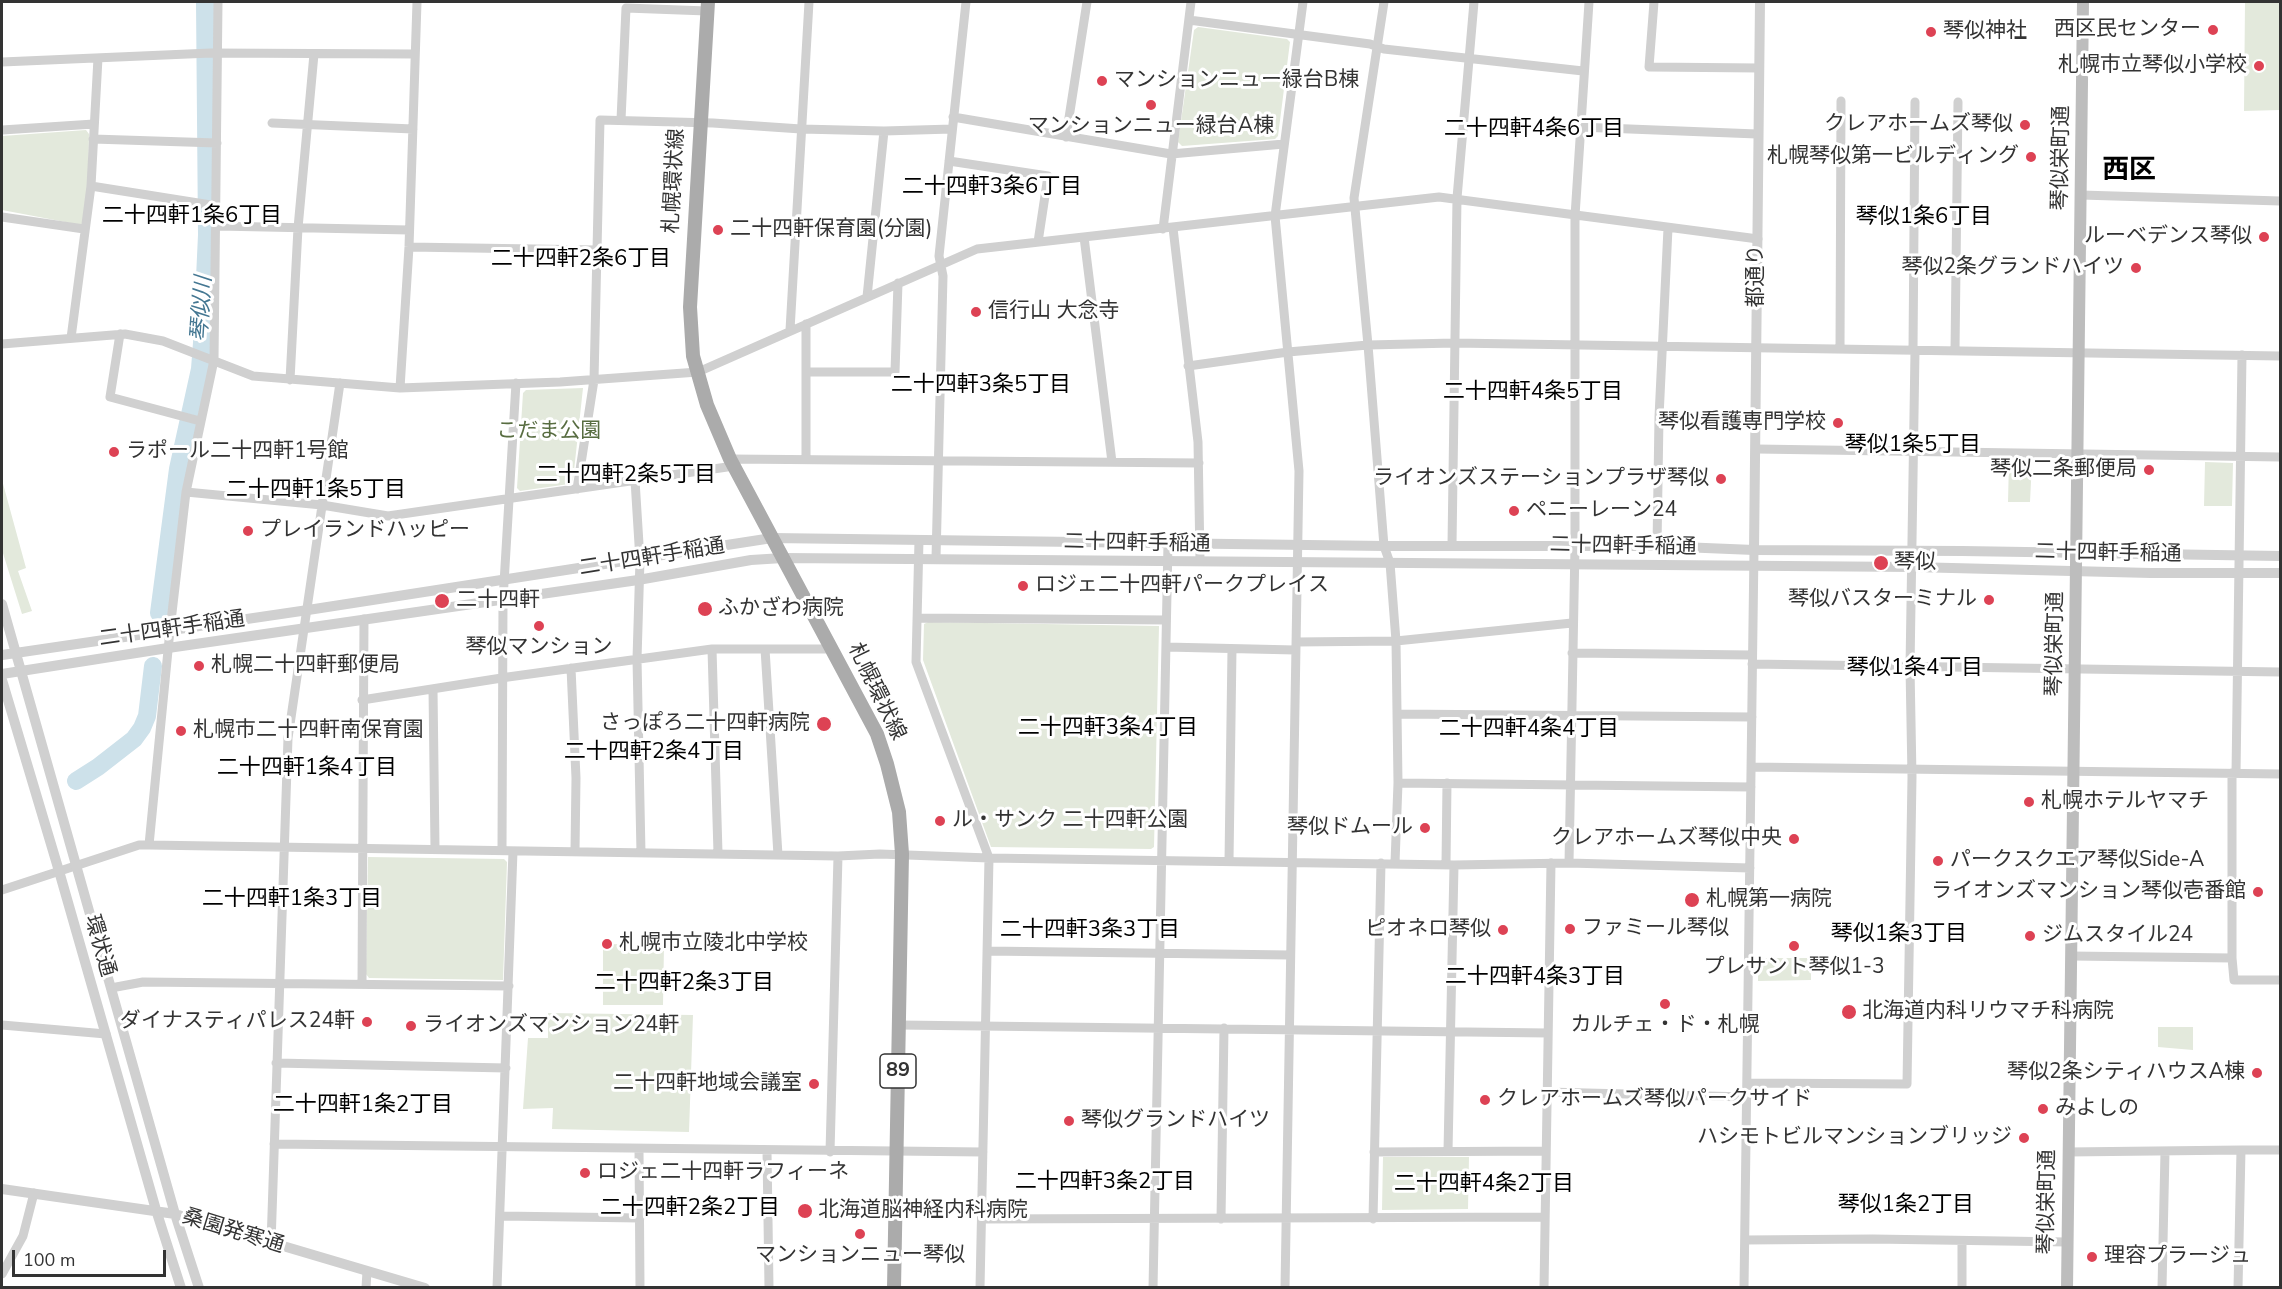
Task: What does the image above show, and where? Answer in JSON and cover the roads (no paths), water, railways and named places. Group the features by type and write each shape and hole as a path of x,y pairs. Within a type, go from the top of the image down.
{"main road":[{"name":"琴似栄町通","path":"2067,1287 2083,2"},
{"name":"札幌環状線","path":"708,6 699,123 690,307 693,356 707,405 732,463 876,734 887,764 899,812 902,854 894,1287"}],"street":[{"path":"149,845 186,492 211,359 216,226 214,53 218,2"},
{"path":"400,388 409,247 417,2"},
{"path":"790,330 809,2"},
{"path":"936,558 943,276 939,256 966,2"},
{"path":"1066,137 1087,2"},
{"path":"1163,229 1191,2"},
{"path":"1285,1287 1299,471 1275,216 1303,2"},
{"path":"1384,2 1354,198 1384,546 1390,563 1396,641 1398,783 1395,862"},
{"path":"1452,545 1457,198 1474,2"},
{"path":"1569,863 1575,546 1575,216 1579,127 1589,2"},
{"path":"1654,2 1649,67 1759,68"},
{"name":"都通り","path":"1754,550 1757,449 1757,134 1760,2"},
{"path":"621,120 626,8 708,6"},
{"path":"1189,20 1469,59 1583,71"},
{"path":"2,62 214,53 416,54"},
{"path":"290,380 298,228 314,54"},
{"path":"71,338 91,186 98,58"},
{"path":"1840,349 1842,101"},
{"path":"1747,1083 1907,1084 1910,667 1915,452 1915,102"},
{"path":"1954,351 1958,102"},
{"path":"953,117 1171,154 1284,144"},
{"path":"577,489 594,380 600,120 801,129 884,131 952,129"},
{"path":"272,123 413,129"},
{"path":"2,130 94,124"},
{"path":"1579,127 1757,134"},
{"path":"867,297 884,131"},
{"path":"93,139 214,143"},
{"path":"949,161 1048,176 1038,242"},
{"path":"91,186 214,206"},
{"path":"2081,195 2280,201"},
{"path":"2,344 120,334 164,341 253,376 400,388 594,380 698,372 977,249 1439,197 1758,239"},
{"path":"2,217 84,229"},
{"path":"216,226 409,230"},
{"path":"1173,228 1199,463 1200,560"},
{"path":"1657,546 1659,417 1668,228"},
{"path":"1083,237 1112,462"},
{"path":"409,247 597,250"},
{"path":"806,372 895,372 898,283"},
{"path":"806,324 806,458"},
{"path":"120,334 110,396 198,420"},
{"path":"1188,366 1288,352 1368,345 1454,343 2280,356"},
{"path":"2242,355 2232,958 2234,980 2280,980"},
{"path":"271,1244 288,738 340,383"},
{"path":"502,850 503,600 516,383"},
{"path":"1659,417 1756,418"},
{"path":"1757,449 2280,457"},
{"path":"186,492 322,505 388,516 577,489 732,463 806,458 1199,463"},
{"path":"635,480 640,560 637,659 641,853"},
{"name":"二十四軒手稲通","path":"2,655 640,560 772,538 1384,546 1657,546 1754,550 2280,556"},
{"path":"920,540 916,662 988,858 980,1287"},
{"path":"1153,1287 1168,543"},
{"path":"1744,1287 1754,550"},
{"name":"二十四軒手稲通","path":"2,674 638,580 751,560 783,558 1754,565 2076,569 2151,573 2280,573"},
{"name":"環状通","path":"2,604 175,1214 200,1287"},
{"path":"918,618 1166,620"},
{"path":"362,984 364,619"},
{"path":"1166,647 1232,649 1396,641 1572,623"},
{"path":"765,649 778,855"},
{"path":"362,700 571,668 712,650 831,649"},
{"path":"1229,861 1232,649"},
{"path":"712,650 718,853"},
{"path":"1572,653 1910,667 2280,672"},
{"path":"571,668 576,778 575,851"},
{"name":"環状通","path":"2,680 156,1210 181,1287"},
{"path":"433,689 435,848"},
{"path":"1398,714 1752,717"},
{"path":"1752,767 2280,774"},
{"path":"1398,783 1751,787"},
{"path":"1447,783 1450,864 1448,1151"},
{"path":"2,890 140,845 838,856 902,854 988,858 1450,864 1569,863 1750,868"},
{"path":"497,1287 513,851"},
{"path":"831,1152 838,856"},
{"path":"1374,1219 1381,863"},
{"path":"1544,1287 1551,863"},
{"path":"987,951 1290,955"},
{"path":"2071,956 2232,958"},
{"path":"111,988 143,982 509,986"},
{"path":"2,1025 106,1034"},
{"path":"899,1025 1289,1028 1548,1033"},
{"path":"1221,1219 1224,1028"},
{"path":"276,1063 506,1068"},
{"path":"1547,1092 1747,1097"},
{"path":"274,1144 983,1152"},
{"path":"639,1149 640,1287"},
{"path":"2238,1287 2241,1150"},
{"path":"2068,1152 2280,1150"},
{"path":"767,1151 769,1287"},
{"path":"1374,1152 1546,1151"},
{"path":"2162,1287 2164,1152"},
{"name":"桑園発寒通","path":"2,1189 175,1214 271,1244 425,1287"},
{"path":"2,1274 23,1236 34,1193"},
{"path":"501,1216 639,1218"},
{"path":"982,1220 1545,1217"},
{"path":"1745,1240 2067,1242"},
{"path":"1962,1241 1962,1287"},
{"path":"366,1287 367,1271"}],"waterway":[{"name":"琴似川","path":"159,613 178,469 200,369 202,343 207,235 205,2"},
{"name":"琴似川","path":"76,781 134,739 142,728 147,716 153,666"}],"place":[{"name":"西区民センター","path":"2213,30"},
{"name":"琴似神社","path":"1931,32"},
{"name":"札幌市立琴似小学校","path":"2259,66"},
{"name":"マンションニュー緑台B棟","path":"1102,81"},
{"name":"マンションニュー緑台A棟","path":"1151,105"},
{"name":"クレアホームズ琴似","path":"2025,125"},
{"name":"札幌琴似第一ビルディング","path":"2031,157"},
{"name":"二十四軒保育園(分園)","path":"718,230"},
{"name":"ルーベデンス琴似","path":"2264,237"},
{"name":"琴似2条グランドハイツ","path":"2136,268"},
{"name":"信行山 大念寺","path":"976,312"},
{"name":"琴似看護専門学校","path":"1838,423"},
{"name":"ラポール二十四軒1号館","path":"114,452"},
{"name":"琴似二条郵便局","path":"2149,470"},
{"name":"ライオンズステーションプラザ琴似","path":"1721,479"},
{"name":"ペニーレーン24","path":"1514,511"},
{"name":"プレイランドハッピー","path":"248,531"},
{"name":"琴似","path":"1881,563"},
{"name":"ロジェ二十四軒パークプレイス","path":"1023,586"},
{"name":"琴似バスターミナル","path":"1989,600"},
{"name":"二十四軒","path":"442,601"},
{"name":"ふかざわ病院","path":"705,609"},
{"name":"琴似マンション","path":"539,626"},
{"name":"札幌二十四軒郵便局","path":"199,666"},
{"name":"さっぽろ二十四軒病院","path":"824,724"},
{"name":"札幌市二十四軒南保育園","path":"181,731"},
{"name":"札幌ホテルヤマチ","path":"2029,802"},
{"name":"ル・サンク 二十四軒公園","path":"940,821"},
{"name":"琴似ドムール","path":"1425,828"},
{"name":"クレアホームズ琴似中央","path":"1794,839"},
{"name":"パークスクエア琴似Side-A","path":"1938,861"},
{"name":"ライオンズマンション琴似壱番館","path":"2258,892"},
{"name":"札幌第一病院","path":"1692,900"},
{"name":"ファミール琴似","path":"1570,929"},
{"name":"ピオネロ琴似","path":"1503,930"},
{"name":"ジムスタイル24","path":"2030,936"},
{"name":"札幌市立陵北中学校","path":"607,944"},
{"name":"プレサント琴似1-3","path":"1794,946"},
{"name":"カルチェ・ド・札幌","path":"1665,1004"},
{"name":"北海道内科リウマチ科病院","path":"1849,1012"},
{"name":"ダイナスティパレス24軒","path":"367,1022"},
{"name":"ライオンズマンション24軒","path":"411,1026"},
{"name":"琴似2条シティハウスA棟","path":"2257,1073"},
{"name":"二十四軒地域会議室","path":"814,1084"},
{"name":"クレアホームズ琴似パークサイド","path":"1485,1100"},
{"name":"みよしの","path":"2043,1109"},
{"name":"琴似グランドハイツ","path":"1069,1121"},
{"name":"ハシモトビルマンションブリッジ","path":"2024,1138"},
{"name":"ロジェ二十四軒ラフィーネ","path":"585,1173"},
{"name":"北海道脳神経内科病院","path":"805,1211"},
{"name":"マンションニュー琴似","path":"860,1234"},
{"name":"理容プラージュ","path":"2092,1257"}],"district":[{"name":"二十四軒4条6丁目","path":"1534,130"},
{"name":"西区","path":"2129,171"},
{"name":"二十四軒3条6丁目","path":"992,188"},
{"name":"二十四軒1条6丁目","path":"192,217"},
{"name":"琴似1条6丁目","path":"1924,218"},
{"name":"二十四軒2条6丁目","path":"581,260"},
{"name":"二十四軒3条5丁目","path":"981,386"},
{"name":"二十四軒4条5丁目","path":"1533,393"},
{"name":"琴似1条5丁目","path":"1913,446"},
{"name":"二十四軒2条5丁目","path":"626,476"},
{"name":"二十四軒1条5丁目","path":"316,491"},
{"name":"琴似1条4丁目","path":"1915,669"},
{"name":"二十四軒3条4丁目","path":"1108,729"},
{"name":"二十四軒4条4丁目","path":"1529,730"},
{"name":"二十四軒2条4丁目","path":"654,753"},
{"name":"二十四軒1条4丁目","path":"307,769"},
{"name":"二十四軒1条3丁目","path":"292,900"},
{"name":"二十四軒3条3丁目","path":"1090,931"},
{"name":"琴似1条3丁目","path":"1899,935"},
{"name":"二十四軒4条3丁目","path":"1535,978"},
{"name":"二十四軒2条3丁目","path":"684,984"},
{"name":"二十四軒1条2丁目","path":"363,1106"},
{"name":"二十四軒3条2丁目","path":"1105,1183"},
{"name":"二十四軒4条2丁目","path":"1484,1185"},
{"name":"琴似1条2丁目","path":"1906,1206"},
{"name":"二十四軒2条2丁目","path":"690,1209"}],"park label":[{"name":"こだま公園","path":"549,432"}]}
